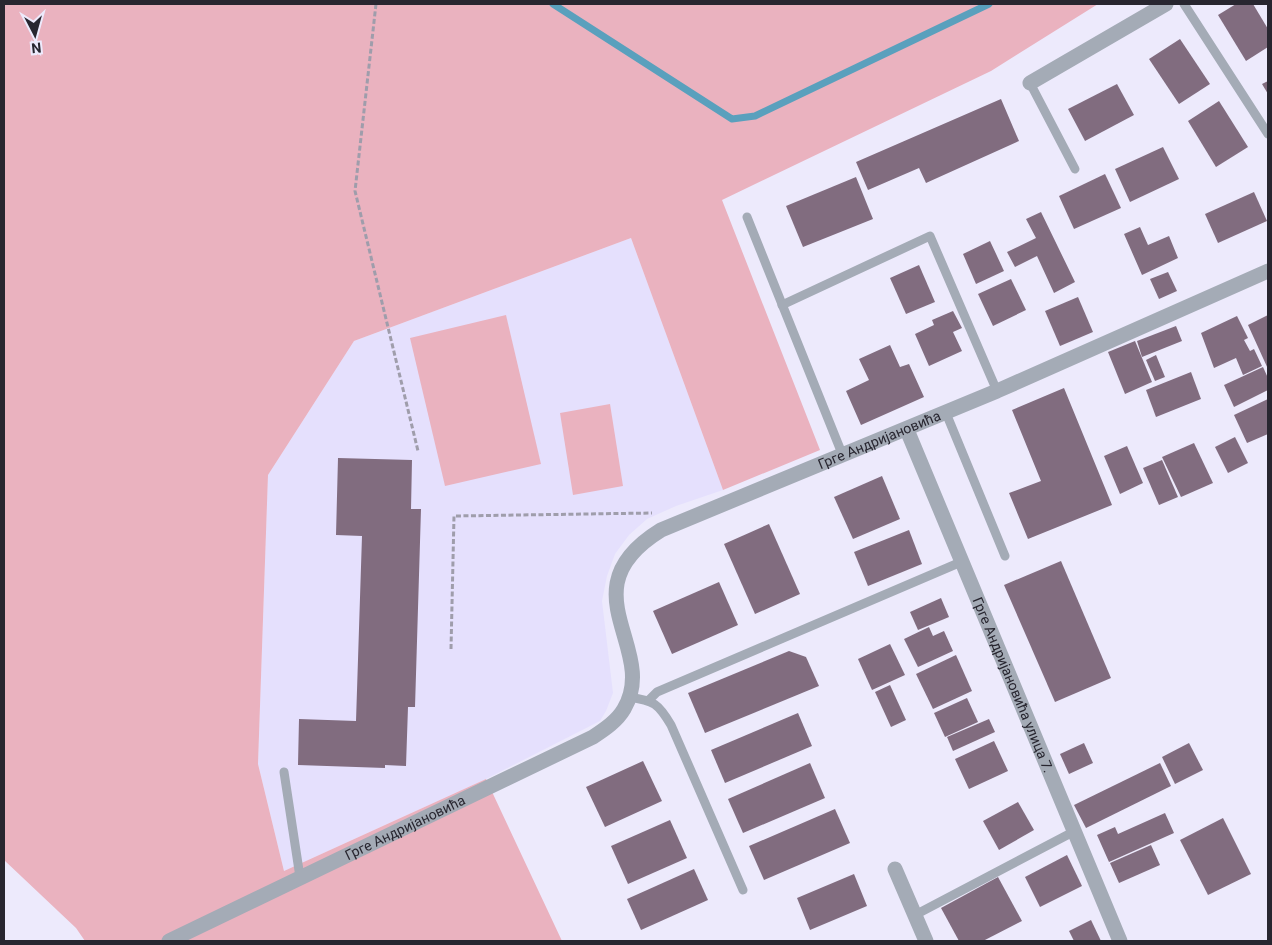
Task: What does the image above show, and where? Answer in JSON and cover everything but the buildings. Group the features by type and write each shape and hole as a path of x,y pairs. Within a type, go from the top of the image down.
{"street":[{"path":"1030,83 1166,4"},
{"name":"Грге Андријановића","path":"169,941 593,737 612,724 624,709 632,684 632,670 617,608 616,587 623,566 634,550 644,540 660,530 907,430 1268,271"},
{"name":"Грге Андријановића улица 7.","path":"907,430 1120,941"},
{"path":"896,869 926,941"}],"lane":[{"path":"1184,4 1268,134"},
{"path":"1030,83 1075,169"},
{"path":"747,217 843,456"},
{"path":"782,304 930,236 997,391"},
{"path":"946,413 1005,556"},
{"path":"649,700 656,692 962,562"},
{"path":"629,697 649,700 661,709 671,725 743,890"},
{"path":"284,772 300,877"},
{"path":"915,915 1074,832"}],"path":[{"path":"376,4 355,191 418,452"},
{"path":"451,649 454,516 653,513"}],"shaded area":[{"path":"4,4 1098,4 991,71 722,200 820,450 723,490 631,238 354,341 268,475 258,764 284,871 486,779 562,941 85,941 76,928 4,860"},
{"path":"631,238 723,490 676,506 647,519 629,535 615,554 607,576 602,601 613,693 606,711 600,721 486,779 284,871 258,764 268,475 354,341"},
{"path":"506,315 541,464 445,486 410,338"},
{"path":"610,404 623,486 573,495 560,413"}],"waterway":[{"path":"553,4 732,119 755,116 989,4"}]}
